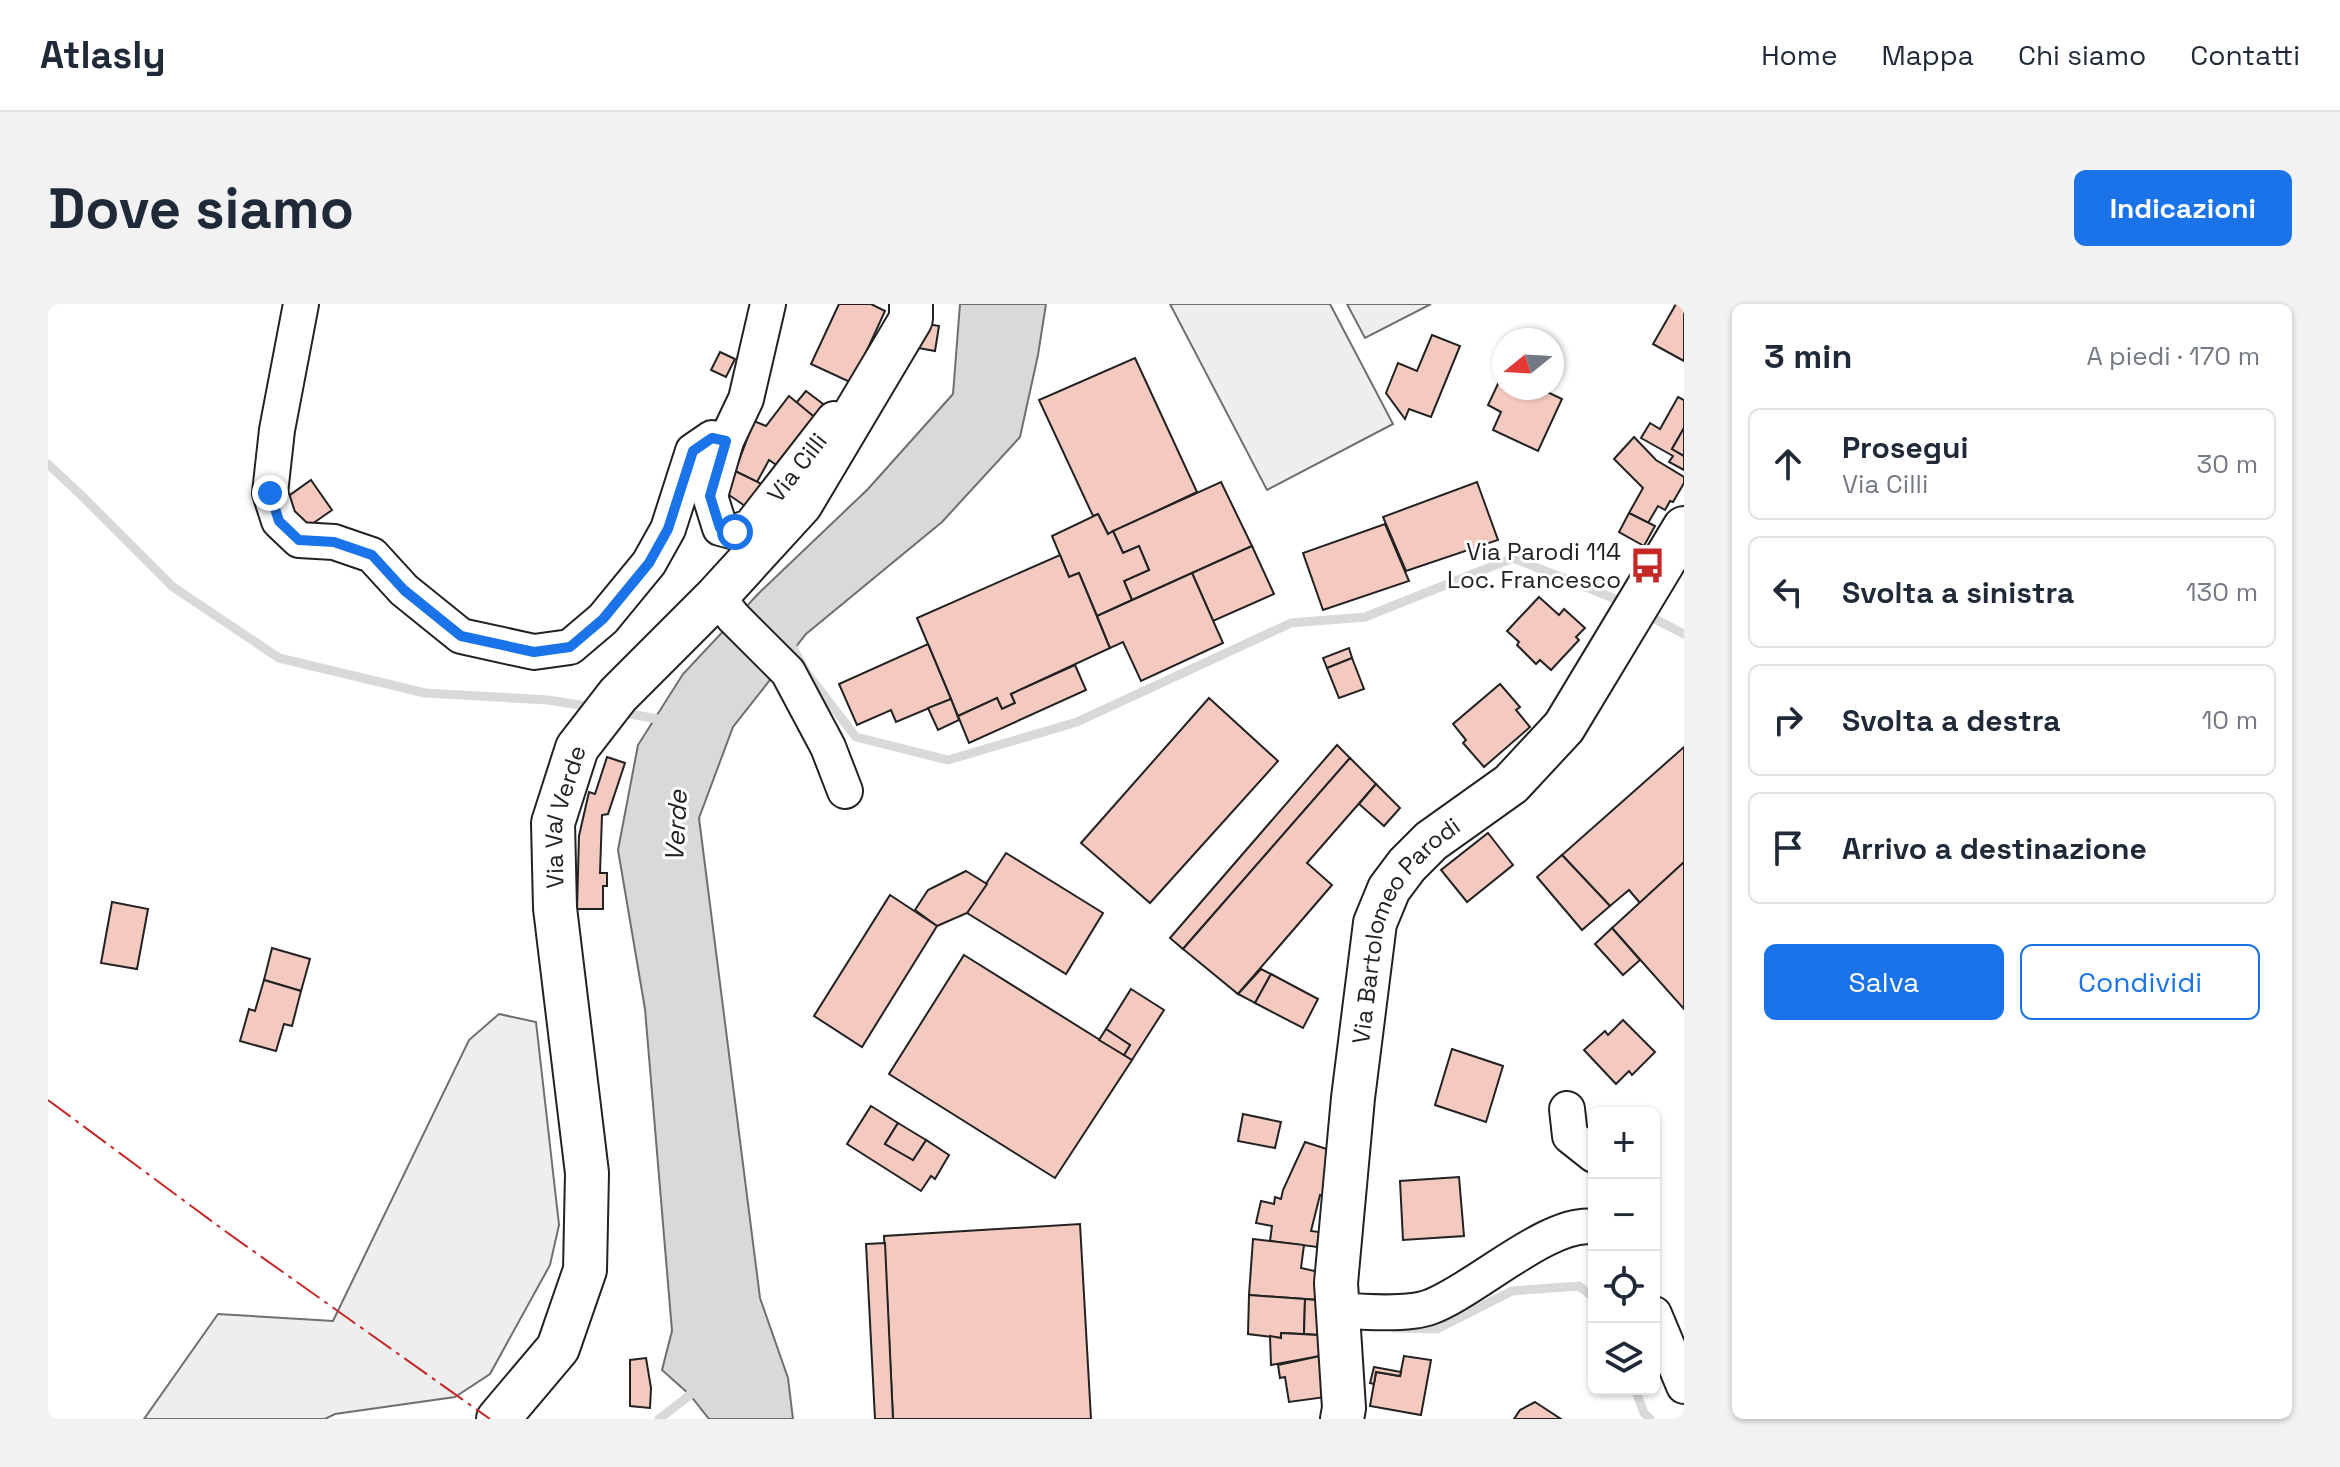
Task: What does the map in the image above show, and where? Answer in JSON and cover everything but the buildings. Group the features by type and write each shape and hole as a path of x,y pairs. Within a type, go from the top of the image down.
{"main road":[{"name":"Via Val Verde","path":"498,1419 558,1348 585,1270 587,1173 555,908 553,823 577,748 618,695 725,607 801,504 911,319 911,304"},
{"name":"Via Bartolomeo Parodi","path":"1342,1419 1344,1408 1336,1283 1353,1098 1375,923 1389,889 1407,865 1431,841 1511,784 1564,727 1684,528"}],"street":[{"path":"301,304 277,430 270,493 279,521 299,540 334,542 372,555 404,590 461,636 534,652 570,647 603,619 649,563 668,529 693,451 712,438 726,441"},
{"name":"Via Cilli","path":"768,304 746,399 726,441 710,496 720,528 735,532 750,527 891,352"},
{"path":"725,607 788,672 828,747 845,791"},
{"path":"1567,1109 1570,1136 1588,1150"},
{"path":"1338,1310 1377,1313 1428,1308 1485,1277 1544,1239 1588,1226"},
{"path":"1658,1323 1684,1386"}],"shaded area":[{"path":"1170,304 1330,304 1393,424 1267,490"},
{"path":"1347,304 1431,304 1365,338"},
{"path":"499,1014 536,1022 559,1225 550,1265 490,1374 455,1397 335,1414 325,1419 144,1419 218,1314 333,1321 469,1040"}],"water":[{"path":"960,304 1046,304 1020,437 942,522 806,634 733,727 699,818 760,1298 788,1378 793,1419 709,1419 690,1395 662,1370 672,1331 645,1009 618,850 638,745 683,674 759,593 868,489 953,394"}],"waterway":[{"path":"48,464 173,587 279,658 425,693 548,700 592,707"},
{"path":"789,641 806,672 856,737 948,760 1077,722 1291,623 1365,617 1513,558 1618,600"},
{"path":"1653,618 1684,634"},
{"path":"619,712 663,720"},
{"path":"1395,1328 1437,1329 1512,1291 1579,1286 1588,1293"},
{"name":"Verde","path":"659,1419 690,1395 693,1386"},
{"path":"1637,1395 1644,1413 1650,1419"}],"power":[{"path":"48,1100 225,1231 490,1419"}],"place":[{"name":"Via Parodi 114 Loc. Francesco","path":"1647,565"}],"route":[{"path":"270,493 279,521 299,540 334,542 372,555 404,590 461,636 534,652 570,647 603,619 649,563 668,529 693,451 712,438 726,441 710,496 720,528 735,532"}]}
